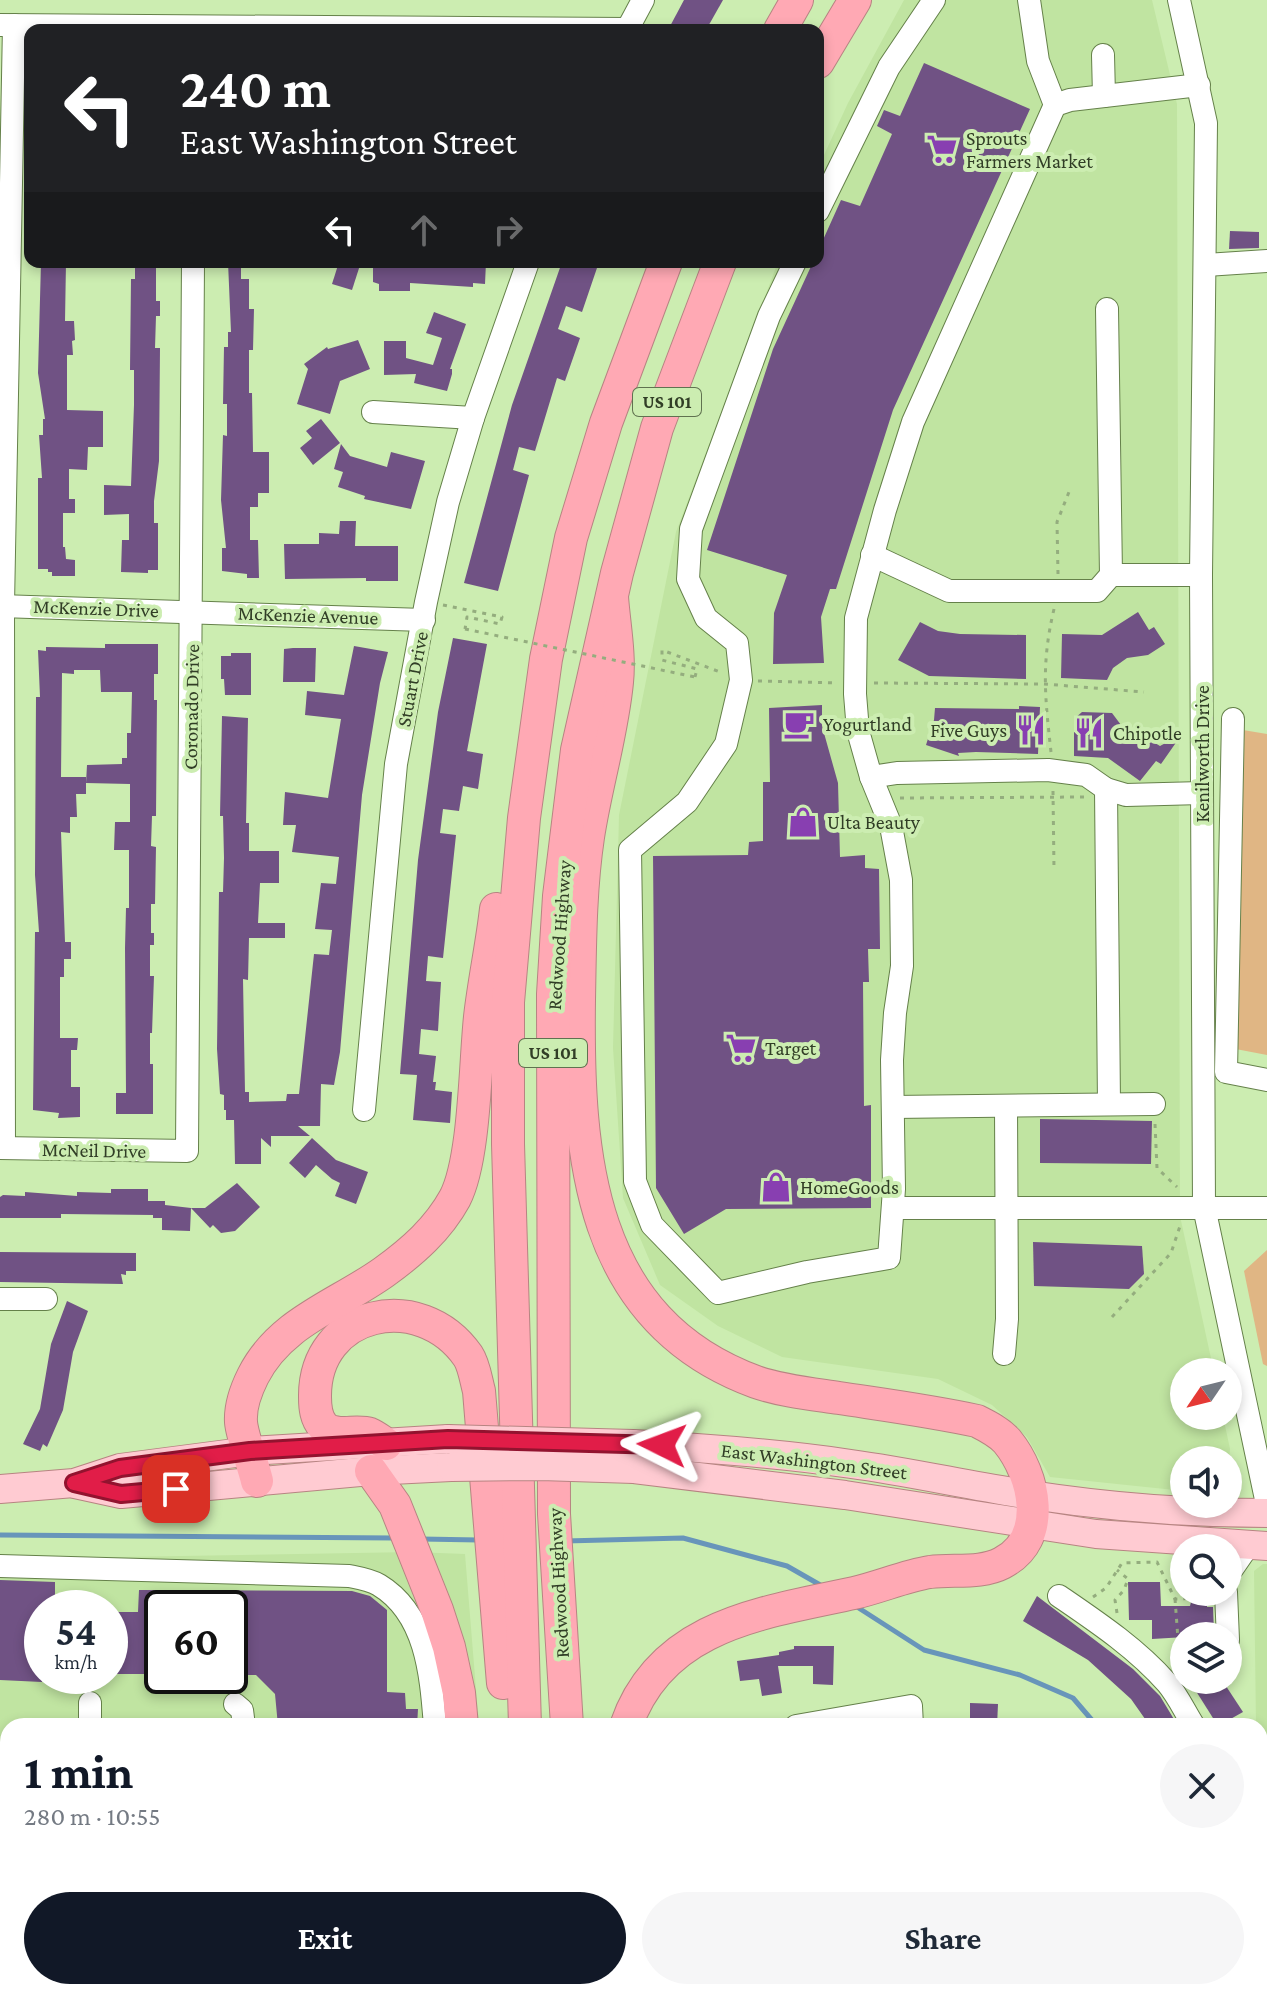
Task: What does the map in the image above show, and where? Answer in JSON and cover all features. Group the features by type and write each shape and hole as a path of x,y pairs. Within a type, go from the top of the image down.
{"highway":[{"path":"783,24 797,0"},
{"path":"824,52 855,0"},
{"name":"Redwood Highway","path":"524,1718 505,1514 508,1002 524,818 546,659 571,538 606,423 664,268"},
{"name":"Redwood Highway","path":"566,1718 554,1514 553,994 559,896 577,750 612,597 657,428 718,268"},
{"path":"612,597 617,680 588,839 579,1029 580,1100 589,1166 605,1238 622,1272 646,1306 684,1341 714,1362 757,1382 977,1421 991,1428 1006,1441 1023,1468 1032,1510 1027,1539 1021,1549 990,1568 929,1572 864,1591 744,1617 702,1635 663,1665 648,1683 628,1718"},
{"path":"254,1466 241,1423 244,1393 260,1361 284,1334 382,1274 418,1246 444,1216 456,1195 469,1137 508,787 528,681 546,659"},
{"path":"461,1718 449,1647 369,1434 331,1432 321,1424 315,1411 315,1384 322,1359 336,1340 357,1324 377,1317 408,1316 429,1321 449,1334 470,1358 505,1514 496,1576 505,1718"}],"main road":[{"name":"East Washington Street","path":"0,1489 74,1483 120,1468 254,1466 379,1457 448,1439 633,1456 845,1495 1032,1510 1267,1513"},
{"name":"East Washington Street","path":"379,1457 451,1467 541,1466 633,1456"},
{"name":"East Washington Street","path":"1032,1510 1096,1534 1170,1542"}],"street":[{"path":"630,24 643,0"},
{"path":"824,199 889,67 934,0"},
{"path":"792,268 769,316 691,529 688,579 706,618 737,643 741,680 726,744 687,802 630,850 635,1181 652,1225 718,1293 807,1272 889,1258 893,1208 895,1013 902,966 901,880 891,826 871,777 858,731 856,618 913,422 1055,105 1038,61 1029,0"},
{"name":"Kenilworth Drive","path":"1179,0 1206,123 1201,575 1204,1207 1267,1504"},
{"path":"2,1148 2,606 7,25"},
{"path":"1103,55 1104,96"},
{"path":"1055,105 1070,100 1199,85"},
{"path":"1206,265 1267,261"},
{"name":"Coronado Drive","path":"187,1151 193,268"},
{"name":"Stuart Drive","path":"364,1110 396,764 448,502 473,418 526,268"},
{"path":"872,555 949,591 1097,591 1111,575 1107,309"},
{"path":"373,412 473,418"},
{"path":"1111,575 1201,575"},
{"name":"McKenzie Drive","path":"2,606 192,611"},
{"name":"McKenzie Avenue","path":"192,611 424,620"},
{"path":"1233,719 1226,1072 1267,1080"},
{"path":"871,777 897,773 1053,771 1086,775 1106,796 1109,1104"},
{"path":"1106,796 1202,793"},
{"path":"893,1107 1154,1104"},
{"path":"1004,1354 1007,1319 1006,1106"},
{"name":"McNeil Drive","path":"2,1148 187,1151"},
{"path":"893,1208 1267,1208"},
{"path":"0,1299 46,1299"},
{"path":"1242,1561 1258,1546"},
{"path":"0,1566 349,1576 377,1583 399,1600 422,1642 432,1684 434,1718"},
{"path":"1059,1596 1170,1671"},
{"path":"1182,1694 1191,1718"},
{"path":"90,1703 90,1718"},
{"path":"235,1704 242,1710 243,1718"},
{"path":"888,1718 911,1716"}],"path":[{"path":"1054,870 1053,771 1044,684 1045,644 1058,591 1057,522 1069,492"},
{"path":"442,605 502,617 500,624 467,617 465,629 695,677 697,669 662,660 662,650 741,680 1044,684 1144,692"},
{"path":"879,798 1106,796"},
{"path":"1154,1104 1157,1168 1177,1187"},
{"path":"1112,1317 1171,1253 1180,1225"},
{"path":"1085,1598 1094,1597 1106,1588 1122,1563 1157,1562 1170,1589"},
{"path":"1117,1570 1128,1579 1115,1600 1117,1614 1125,1621"}],"shaded area":[{"path":"904,0 1152,0 1177,104 1180,1216 1211,1358 1170,1358 1170,1430 1226,1430 1229,1446 1170,1446 1170,1490 1050,1477 1027,1437 992,1405 938,1379 782,1357 718,1326 660,1285 623,1198 613,1048 619,815 676,532 776,268 824,268 824,155 848,103"},
{"path":"1225,727 1267,734 1267,1055 1220,1046"},
{"path":"1267,1250 1267,1366 1263,1364 1244,1271"},
{"path":"413,1552 465,1554 478,1718 0,1718 0,1559"},
{"path":"1267,1564 1267,1718 1256,1718 1254,1571"}],"building":[{"path":"684,0 723,0 709,24 671,24"},
{"path":"924,63 1030,109 893,410 836,589 830,589 821,617 824,663 773,664 774,613 787,575 707,550 773,349 810,268 824,268 824,238 841,200 860,206 892,134 877,126 884,110 900,116"},
{"path":"1230,231 1259,232 1259,248 1229,249"},
{"path":"41,268 66,268 65,321 74,321 75,340 72,341 73,355 67,355 67,410 103,411 103,447 88,447 87,470 69,469 69,499 75,499 75,513 63,513 63,547 66,559 75,560 75,576 52,576 48,569 38,569 38,478 42,478 39,435 43,435 45,419 38,373"},
{"path":"135,268 156,268 156,301 160,301 155,348 160,348 159,461 154,501 154,523 158,523 158,570 148,570 148,573 121,572 122,540 129,540 129,514 104,515 104,485 131,486 134,370 130,370 131,279 135,279"},
{"path":"228,268 241,268 241,279 249,279 249,309 254,309 253,350 249,350 253,452 269,452 269,493 258,493 258,507 250,507 250,540 258,540 259,578 222,571 222,548 226,548 221,500 223,435 227,436 227,404 223,404 224,347 228,347 228,332 231,332"},
{"path":"337,268 359,268 352,290 332,284"},
{"path":"373,268 486,268 485,284 473,283 473,287 410,283 410,291 379,291 379,284 373,282"},
{"path":"560,268 597,268 582,312 566,306 558,329 580,338 565,381 557,378 535,451 519,447 513,470 529,475 498,591 464,583 512,405"},
{"path":"434,312 466,324 450,369 452,374 447,391 414,383 416,374 384,375 384,341 406,341 406,358 433,365 442,338 426,333"},
{"path":"358,340 370,369 340,381 330,414 297,404 308,369 304,364 327,347"},
{"path":"321,419 340,443 313,465 300,448 312,438 306,431"},
{"path":"341,444 350,456 387,467 391,452 425,461 411,509 364,499 365,496 338,487 343,472 334,469"},
{"path":"340,521 356,521 355,546 398,546 398,581 366,581 366,578 285,579 284,544 319,544 319,533 339,534"},
{"path":"1138,612 1149,630 1154,627 1165,644 1148,655 1127,658 1113,668 1107,680 1061,678 1062,634 1102,635"},
{"path":"920,622 938,631 960,634 1026,635 1026,679 929,676 898,660"},
{"path":"453,638 487,644 467,751 483,754 478,789 463,786 459,811 443,809 440,833 456,835 443,958 428,956 426,981 441,982 438,1031 421,1029 419,1054 436,1056 435,1090 452,1092 450,1123 413,1120 417,1075 400,1074 418,860 438,712"},
{"path":"105,644 158,644 158,674 154,674 154,700 157,700 156,816 152,816 151,846 156,847 155,904 151,904 154,945 150,945 150,976 154,976 150,1033 153,1114 116,1114 116,1093 126,1093 125,948 129,850 114,850 115,822 130,822 130,784 86,783 86,794 76,794 77,817 70,817 70,833 61,832 65,942 71,942 71,959 64,959 64,977 60,977 60,1038 78,1038 77,1050 71,1050 71,1087 80,1087 80,1117 58,1118 59,1113 33,1110 35,932 39,932 35,875 36,697 40,697 38,650 46,651 46,647 105,648","holes":["100,670 101,692 132,692 131,733 127,733 127,758 122,758 122,764 87,765 86,783 86,777 61,777 62,673"]},
{"path":"354,646 388,652 362,795 340,1052 334,1085 321,1084 320,1126 298,1126 310,1136 271,1136 271,1147 261,1138 261,1164 235,1164 234,1120 226,1120 224,1095 220,1094 217,1049 219,892 223,892 224,858 223,816 220,816 222,716 248,718 246,823 249,823 249,851 279,851 279,883 260,883 258,923 285,923 285,938 249,938 248,980 243,979 245,1092 249,1092 249,1102 286,1101 287,1094 299,1094 314,954 329,955 332,930 315,929 321,883 336,884 339,857 292,852 296,825 283,825 285,792 328,798 341,719 305,715 307,691 344,695"},
{"path":"316,648 315,682 283,682 284,649"},
{"path":"231,653 251,653 251,695 225,695 221,656 231,656"},
{"path":"822,705 822,726 838,783 840,857 865,855 865,868 879,869 880,949 868,949 869,982 863,982 864,1106 871,1105 871,1208 726,1209 684,1234 656,1188 653,856 748,855 749,842 763,841 763,782 770,782 769,708"},
{"path":"1019,706 1040,707 1038,754 976,752 958,753 959,756 926,745 935,708 1019,709"},
{"path":"1082,712 1112,713 1124,729 1140,740 1150,740 1160,746 1182,734 1161,764 1156,761 1140,781 1108,758 1074,756 1074,719"},
{"path":"1040,1119 1152,1121 1151,1164 1040,1163"},
{"path":"312,1138 336,1160 368,1172 356,1204 335,1196 340,1183 316,1165 305,1178 289,1163"},
{"path":"237,1183 260,1207 235,1231 221,1233 213,1225 210,1228 191,1208 205,1208"},
{"path":"111,1189 148,1189 148,1201 165,1201 165,1205 191,1208 190,1231 162,1230 162,1218 153,1218 153,1215 61,1214 61,1218 0,1218 0,1197 3,1195 25,1196 25,1192 77,1196 77,1192 111,1193"},
{"path":"1033,1242 1142,1246 1144,1274 1129,1289 1034,1286"},
{"path":"0,1252 136,1253 136,1271 121,1274 123,1284 0,1282"},
{"path":"67,1301 88,1311 73,1352 63,1410 47,1447 43,1444 40,1451 23,1444 40,1409 51,1344"},
{"path":"0,1580 55,1582 55,1590 24,1590 24,1681 0,1680"},
{"path":"1128,1582 1160,1582 1161,1606 1213,1607 1214,1622 1170,1622 1170,1638 1152,1639 1152,1620 1129,1620"},
{"path":"139,1590 144,1590 144,1674 128,1674 128,1612 138,1612"},
{"path":"248,1591 352,1591 370,1596 387,1610 387,1692 405,1693 406,1709 418,1709 417,1718 277,1718 275,1694 256,1675 248,1675"},
{"path":"1037,1596 1133,1669 1160,1696 1173,1718 1144,1718 1131,1699 1088,1660 1023,1621"},
{"path":"794,1646 834,1646 833,1685 813,1684 813,1666 778,1666 782,1693 762,1696 759,1679 740,1681 737,1661 779,1655 779,1652 794,1649"},
{"path":"1198,1694 1231,1694 1243,1712 1232,1718 1213,1718"},
{"path":"970,1703 998,1704 997,1718 970,1718"}],"waterway":[{"path":"0,1535 395,1538"},
{"path":"565,1541 683,1538 787,1566 822,1586"},
{"path":"421,1539 479,1540"},
{"path":"854,1605 924,1650 1020,1675 1073,1698 1090,1718"}],"place":[{"name":"Sprouts Farmers Market","path":"942,149"},
{"name":"Yogurtland","path":"799,724"},
{"name":"Five Guys","path":"1031,730"},
{"name":"Chipotle","path":"1089,733"},
{"name":"Ulta Beauty","path":"803,822"},
{"name":"Target","path":"741,1048"},
{"name":"HomeGoods","path":"776,1187"}],"route":[{"path":"176,1489 121,1494 74,1483 120,1468 250,1451 419,1440 540,1440 662,1445"}]}
